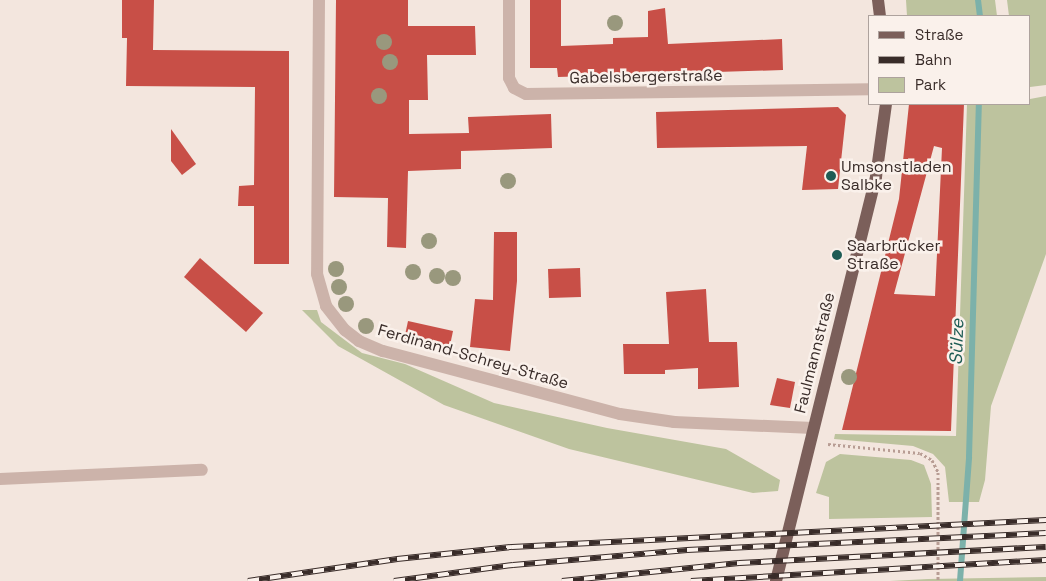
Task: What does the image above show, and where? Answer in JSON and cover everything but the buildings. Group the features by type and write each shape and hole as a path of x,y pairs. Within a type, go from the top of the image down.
{"main road":[{"path":"878,0 880,15"},
{"name":"Faulmannstraße","path":"776,581 878,168 886,105"}],"street":[{"name":"Ferdinand-Schrey-Straße","path":"319,0 317,274 326,306 345,330 359,341 384,351 620,414 674,422 813,428"},
{"name":"Gabelsbergerstraße","path":"509,0 509,78 514,88 526,94 868,88"},
{"path":"0,479 202,470"}],"path":[{"path":"810,442 920,453 932,460 938,472 938,581"}],"green space":[{"path":"906,0 995,0 997,15 907,15"},
{"path":"1007,0 1046,0 1046,85 1031,87 1031,15 1009,15"},
{"path":"1046,96 1046,254 991,406 985,480 979,502 949,502 945,467 933,454 913,446 834,439 835,434 956,436 967,105 1031,105 1031,99"},
{"path":"302,310 317,310 321,322 362,353 405,364 494,403 607,428 726,449 780,480 778,491 753,493 569,449 444,405 338,346"},
{"path":"840,454 911,460 924,465 931,484 932,517 829,519 829,497 816,493 826,462"},
{"path":"1046,577 1046,581 890,581 928,579"}],"waterway":[{"name":"Sülze","path":"978,0 980,15"},
{"name":"Sülze","path":"960,581 969,457 979,105"}],"railway":[{"path":"248,581 397,559 512,547 1046,520"},
{"path":"394,581 513,565 687,550 1046,533"},
{"path":"562,581 739,563 1046,547"},
{"path":"691,581 1046,560"}],"place":[{"name":"Umsonstladen Salbke","path":"831,176"},
{"name":"Saarbrücker Straße","path":"837,255"}]}
